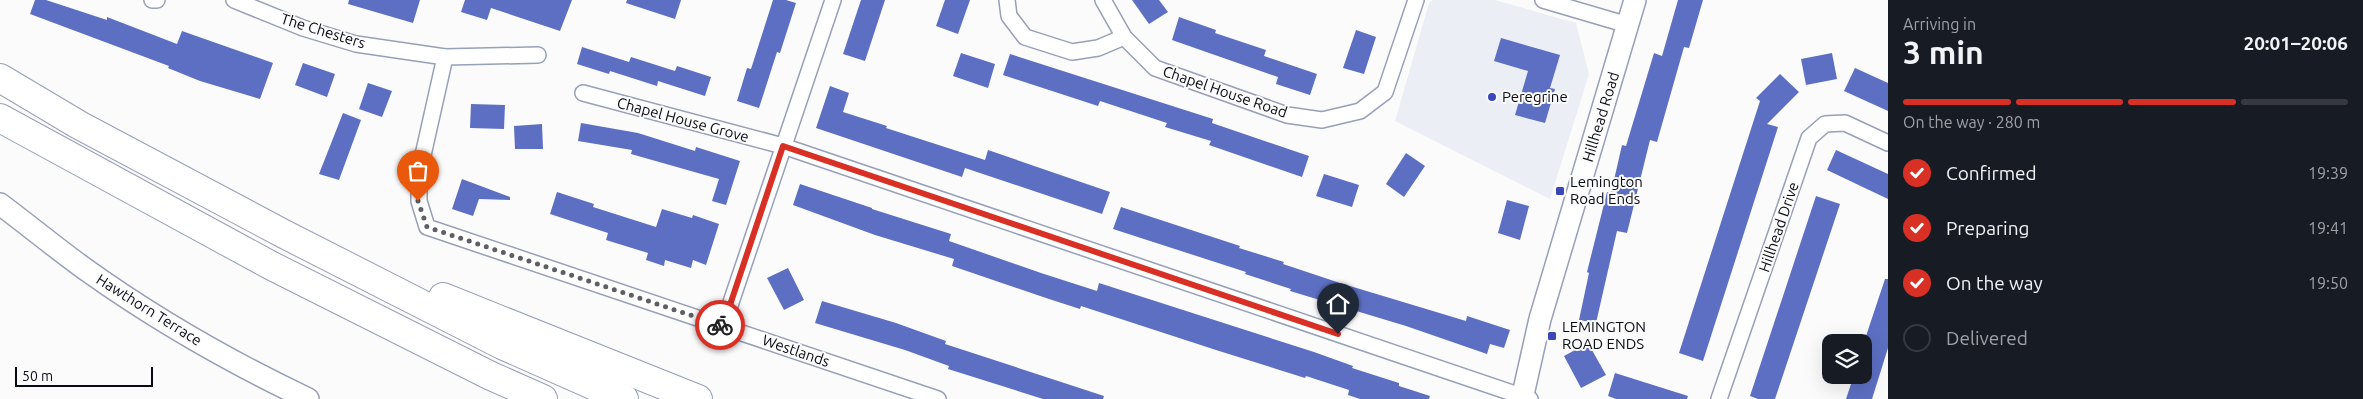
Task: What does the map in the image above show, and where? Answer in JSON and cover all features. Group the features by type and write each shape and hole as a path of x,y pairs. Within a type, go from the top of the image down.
{"highway":[{"path":"0,78 79,125 284,234 502,345 624,399"},
{"path":"0,118 270,265 535,399"},
{"path":"284,234 698,399"},
{"path":"491,376 543,399"}],"street":[{"path":"152,0 157,0"},
{"name":"The Chesters","path":"234,0 303,28 356,44 445,57 538,55"},
{"path":"723,326 832,0"},
{"path":"1007,0 1009,16 1025,37 1072,52 1098,48 1124,37"},
{"name":"Chapel House Road","path":"1103,0 1124,37 1155,68 1287,115 1322,120 1360,111 1385,92 1416,0"},
{"path":"1543,0 1623,24"},
{"name":"Hillhead Road","path":"1623,24 1624,0"},
{"name":"Hillhead Road","path":"1524,398 1540,319 1623,24 1636,0"},
{"name":"Westlands","path":"445,57 419,173 418,201 427,227 938,399"},
{"name":"Chapel House Grove","path":"584,93 783,146 1524,398"},
{"name":"Hillhead Drive","path":"1719,399 1809,138 1825,124 1845,123 1888,143"},
{"name":"Hawthorn Terrace","path":"0,204 84,268 157,317 234,362 308,399"}],"shaded area":[{"name":"Peregrine","path":"1433,0 1495,0 1576,23 1589,74 1550,199 1395,121 1429,3"}],"building":[{"path":"35,0 46,0 107,20 107,17 177,44 182,31 273,63 260,99 200,81 168,68 169,66 30,14"},
{"path":"349,0 420,0 413,23 348,4"},
{"path":"465,0 572,0 560,31 491,8 487,20 461,12"},
{"path":"627,0 681,0 675,19 626,3"},
{"path":"773,0 786,0 796,3 780,53 777,52 759,108 737,101 747,68 751,69"},
{"path":"861,0 885,0 865,61 843,54"},
{"path":"945,0 970,0 958,34 936,26"},
{"path":"1132,0 1159,0 1168,12 1149,24"},
{"path":"1678,0 1703,0 1689,48 1684,47 1657,142 1650,140 1627,233 1617,231 1596,323 1579,320 1589,273 1587,272 1607,192 1611,193 1622,145 1626,146 1654,53 1662,56"},
{"path":"1179,17 1216,30 1215,33 1266,50 1264,56 1317,74 1310,95 1276,84 1278,77 1172,40"},
{"path":"1356,30 1376,37 1364,74 1343,68"},
{"path":"1501,38 1560,55 1550,88 1555,89 1545,123 1515,115 1528,71 1494,61"},
{"path":"582,47 629,62 631,57 675,71 677,66 711,77 705,96 658,81 657,86 610,71 609,74 577,64"},
{"path":"961,53 995,64 988,88 953,76"},
{"path":"1832,53 1837,79 1806,85 1801,59"},
{"path":"1010,54 1213,119 1212,123 1309,156 1302,177 1209,145 1211,141 1165,127 1167,123 1100,101 1098,106 1003,75"},
{"path":"303,63 335,74 327,97 295,85"},
{"path":"1855,68 1888,83 1888,111 1844,91"},
{"path":"1780,74 1799,92 1767,124 1778,127 1703,361 1679,353 1760,101 1756,98"},
{"path":"368,83 392,91 382,117 359,109"},
{"path":"830,86 849,93 843,112 985,160 988,150 1110,192 1102,214 965,168 962,177 816,128"},
{"path":"471,104 505,105 504,129 470,128"},
{"path":"343,113 361,120 339,180 319,174"},
{"path":"581,123 638,133 695,151 696,147 740,161 726,205 712,201 719,179 631,154 632,150 578,141"},
{"path":"542,124 543,149 515,149 514,126"},
{"path":"1836,150 1888,174 1888,199 1827,170"},
{"path":"1406,153 1425,166 1404,197 1386,184"},
{"path":"1324,174 1359,185 1352,207 1316,196"},
{"path":"462,179 510,197 510,200 479,199 473,216 452,209"},
{"path":"800,184 951,234 949,241 1041,273 1097,291 1099,283 1314,352 1353,366 1352,368 1399,383 1399,386 1430,396 1429,399 1360,399 1348,395 1349,390 1306,376 1305,378 1081,306 1080,309 952,266 954,259 875,235 793,205"},
{"path":"557,192 594,204 593,207 656,227 662,209 692,218 693,215 719,224 706,265 693,260 691,268 665,260 664,266 646,260 648,253 606,240 608,233 550,214"},
{"path":"1816,196 1840,204 1775,399 1758,399 1750,396"},
{"path":"1507,200 1529,206 1520,240 1498,233"},
{"path":"1121,207 1240,246 1239,248 1284,262 1283,264 1340,283 1466,321 1467,316 1510,330 1504,348 1490,344 1487,354 1406,326 1290,291 1291,289 1245,274 1246,272 1113,229"},
{"path":"788,268 804,300 784,310 767,278"},
{"path":"1885,279 1888,279 1888,348 1872,399 1846,399 1851,384 1872,384 1872,334 1867,334"},
{"path":"822,301 896,323 946,341 945,344 1104,396 1103,399 1043,399 948,369 949,366 905,350 815,323"},
{"path":"1588,343 1606,375 1581,388 1564,356"},
{"path":"1615,373 1688,396 1687,399 1616,399 1608,396"}],"way so far":[{"path":"418,201 427,227 720,325"}],"place":[{"name":"Peregrine","path":"1492,97"},
{"name":"Lemington Road Ends","path":"1560,191"},
{"name":"LEMINGTON ROAD ENDS","path":"1552,336"}],"route":[{"path":"720,325 723,326 783,146 1338,334"}]}
